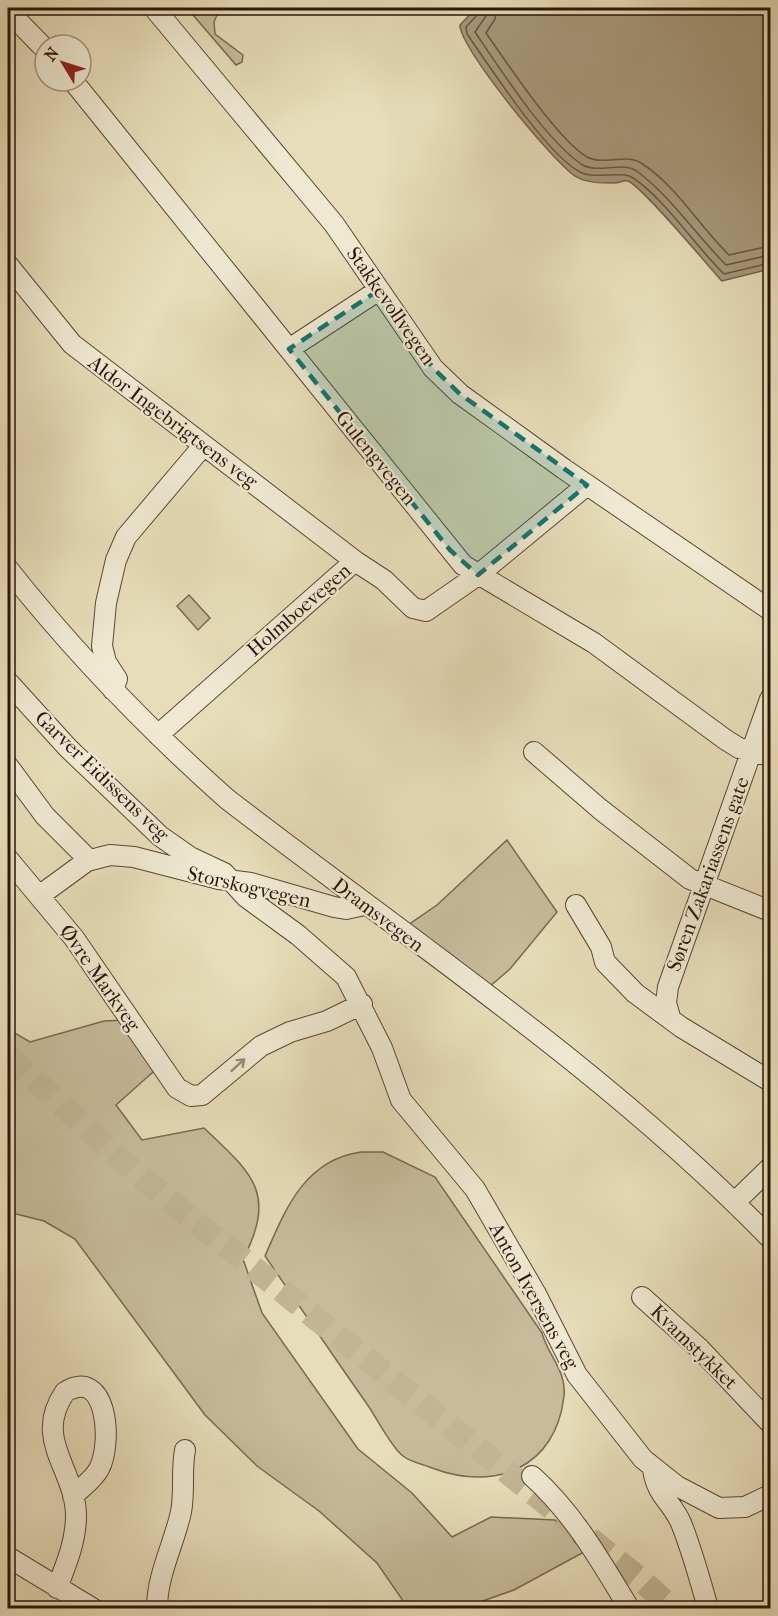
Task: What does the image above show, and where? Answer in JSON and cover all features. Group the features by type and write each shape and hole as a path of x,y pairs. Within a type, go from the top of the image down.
{"street":[{"name":"Stakkevollvegen","path":"154,8 334,224 433,368 460,394 587,485 771,610"},
{"path":"8,11 33,37"},
{"name":"Gulengvegen","path":"83,93 463,565 594,643 726,740 761,754"},
{"name":"Aldor Ingebrigtsens veg","path":"8,265 52,323 72,344 355,561"},
{"path":"289,349 379,290"},
{"path":"113,690 117,679 106,662 102,646 106,603 116,560 126,537 203,446"},
{"name":"Holmboevegen","path":"158,735 355,561 384,580 408,604 422,612 435,607 478,575 587,485"},
{"name":"Dramsvegen","path":"8,569 113,690 227,799 605,1086 685,1155 771,1238"},
{"name":"Garver Eidissens veg","path":"8,682 68,748 151,829 177,849 216,868 246,897 338,968 362,1004"},
{"name":"Søren Zakariassens gate","path":"670,1017 666,1003 668,987 704,886 761,754 771,699"},
{"path":"534,752 686,877 771,911"},
{"path":"8,766 45,816 89,860"},
{"name":"Storskogvegen","path":"39,896 89,860 111,855 128,856 250,883 346,909 364,905"},
{"name":"Øvre Markveg","path":"8,859 74,938 177,1088 191,1096 199,1097 207,1093 247,1056 271,1041 327,1021 362,1004"},
{"path":"576,905 601,947 605,962 635,993 698,1038 771,1081"},
{"name":"Anton Iversens veg","path":"362,1004 401,1100 475,1189 536,1294 577,1375 633,1448 653,1469 694,1497 719,1508 745,1507 771,1495"},
{"path":"735,1202 771,1168"},
{"name":"Kvamstykket","path":"642,1297 700,1349 771,1422"},
{"path":"57,1588 75,1535 76,1515 73,1496 54,1444 51,1428 64,1392 77,1386 89,1390 102,1405 107,1442 99,1468 92,1479 73,1496"},
{"path":"157,1608 159,1589 183,1500 182,1465 185,1450"},
{"path":"653,1469 660,1495 673,1509 683,1529 708,1608"},
{"path":"532,1476 565,1507 629,1608"},
{"path":"8,1557 92,1608"}],"highlighted area":[{"path":"379,290 433,368 460,394 587,485 478,575 450,550 289,349"}],"shaded area":[{"path":"187,8 220,8 214,22 215,34 243,55 242,62 236,65"},
{"path":"189,595 210,618 198,630 177,606"},
{"path":"507,840 557,912 510,969 489,987 411,929 411,923 437,905"},
{"path":"126,1020 162,1064 116,1105 142,1140 204,1128 246,1172 254,1185 258,1200 258,1217 243,1259 262,1313 358,1449 412,1493 452,1537 491,1517 555,1520 584,1552 514,1590 463,1608 408,1608 377,1563 319,1511 257,1466 205,1415 75,1239 44,1221 8,1212 8,1029 30,1042 104,1021"},
{"path":"361,1152 383,1152 435,1177 542,1333 563,1379 564,1396 559,1421 549,1441 535,1457 519,1468 499,1475 478,1477 455,1475 403,1456 265,1256 289,1205 311,1176 325,1165 341,1157"}],"water":[{"path":"476,8 770,8 770,269 722,281 647,197 628,181 594,182 575,176 529,128 474,56 460,25"}],"tunnel":[{"path":"8,1056 138,1175 640,1579 672,1608"}]}
